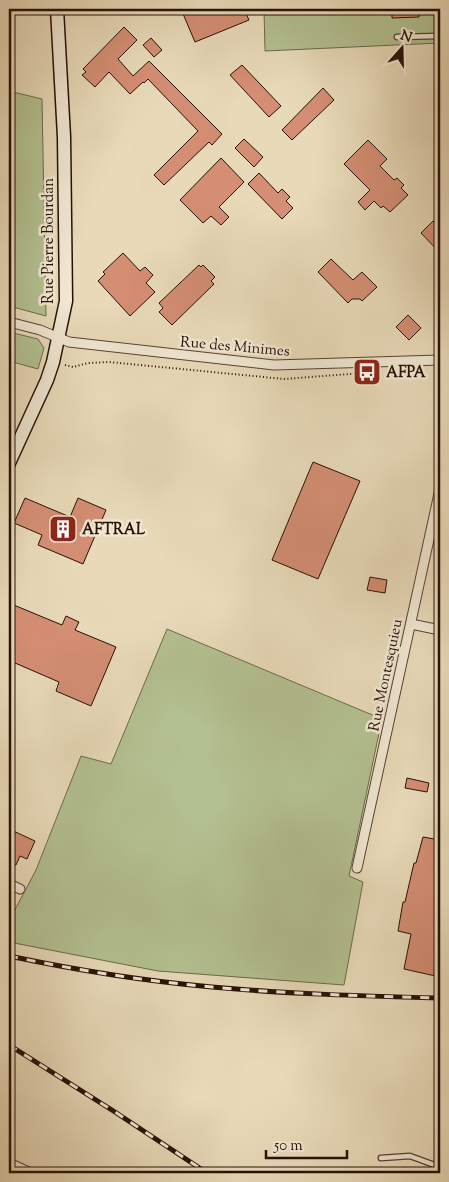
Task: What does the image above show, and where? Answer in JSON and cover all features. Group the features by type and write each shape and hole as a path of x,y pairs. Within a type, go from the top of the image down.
{"street":[{"name":"Rue Pierre Bourdan","path":"9,463 47,380 59,338 66,302 64,137 57,9"},
{"name":"Rue des Minimes","path":"9,322 40,330 69,342 274,365 440,360"},
{"name":"Rue Montesquieu","path":"357,868 440,488"},
{"path":"411,624 440,630"},
{"path":"9,884 20,889"},
{"path":"9,1163 30,1173"}],"lane":[{"path":"397,37 440,36"},
{"path":"381,1158 410,1156 440,1167"}],"path":[{"path":"53,362 73,367 88,363 109,362 284,379 364,373"}],"green space":[{"path":"264,9 440,9 440,43 265,51"},
{"path":"9,91 42,99 46,316 9,306"},
{"path":"9,332 38,339 44,348 38,369 9,361"},
{"path":"167,629 382,719 349,876 363,882 344,985 158,971 9,942 9,921 36,870 81,756 111,764"}],"building":[{"path":"181,9 244,9 249,20 195,42"},
{"path":"392,9 420,9 419,17 392,18"},
{"path":"124,27 137,40 118,59 133,76 149,61 222,134 212,145 209,142 164,185 154,175 198,131 148,79 130,94 109,72 95,87 82,75 86,72 83,69"},
{"path":"151,38 162,50 154,57 143,45"},
{"path":"242,65 281,106 269,117 230,75"},
{"path":"323,88 334,100 292,140 282,130"},
{"path":"244,139 263,157 254,167 235,148"},
{"path":"368,140 387,159 380,166 394,180 397,178 404,185 401,188 408,195 390,212 383,206 381,208 374,201 365,210 358,202 370,190 344,164"},
{"path":"221,158 244,182 219,207 229,217 221,225 211,216 203,223 180,200"},
{"path":"259,173 278,193 282,189 290,197 286,201 293,208 282,219 248,184"},
{"path":"433,221 440,228 440,253 421,233"},
{"path":"123,253 140,271 145,267 153,275 146,283 155,292 130,316 98,281 105,274 103,272"},
{"path":"331,259 353,280 362,272 377,287 362,301 360,299 352,299 348,303 318,272"},
{"path":"199,265 201,267 203,265 215,277 211,281 214,284 172,325 159,312 163,308 159,303"},
{"path":"408,315 421,328 409,340 396,327"},
{"path":"313,462 360,481 318,579 272,560"},
{"name":"AFTRAL","path":"25,498 70,517 78,498 106,510 83,564 38,545 42,535 14,523"},
{"path":"370,577 387,580 385,593 367,590"},
{"path":"9,603 62,625 66,616 79,622 75,630 116,647 91,706 56,691 59,682 15,663 9,678"},
{"path":"407,778 429,783 427,792 405,788"},
{"path":"9,829 35,841 27,859 20,856 16,865 9,862"},
{"path":"423,837 440,840 440,977 404,969 411,934 398,931 403,902 405,902 414,863 416,863"}],"railway":[{"path":"9,956 59,966 187,985 298,993 440,998"},
{"path":"9,1045 207,1173"}],"place":[{"name":"AFPA","path":"367,372"},
{"name":"AFTRAL","path":"63,529"}]}
